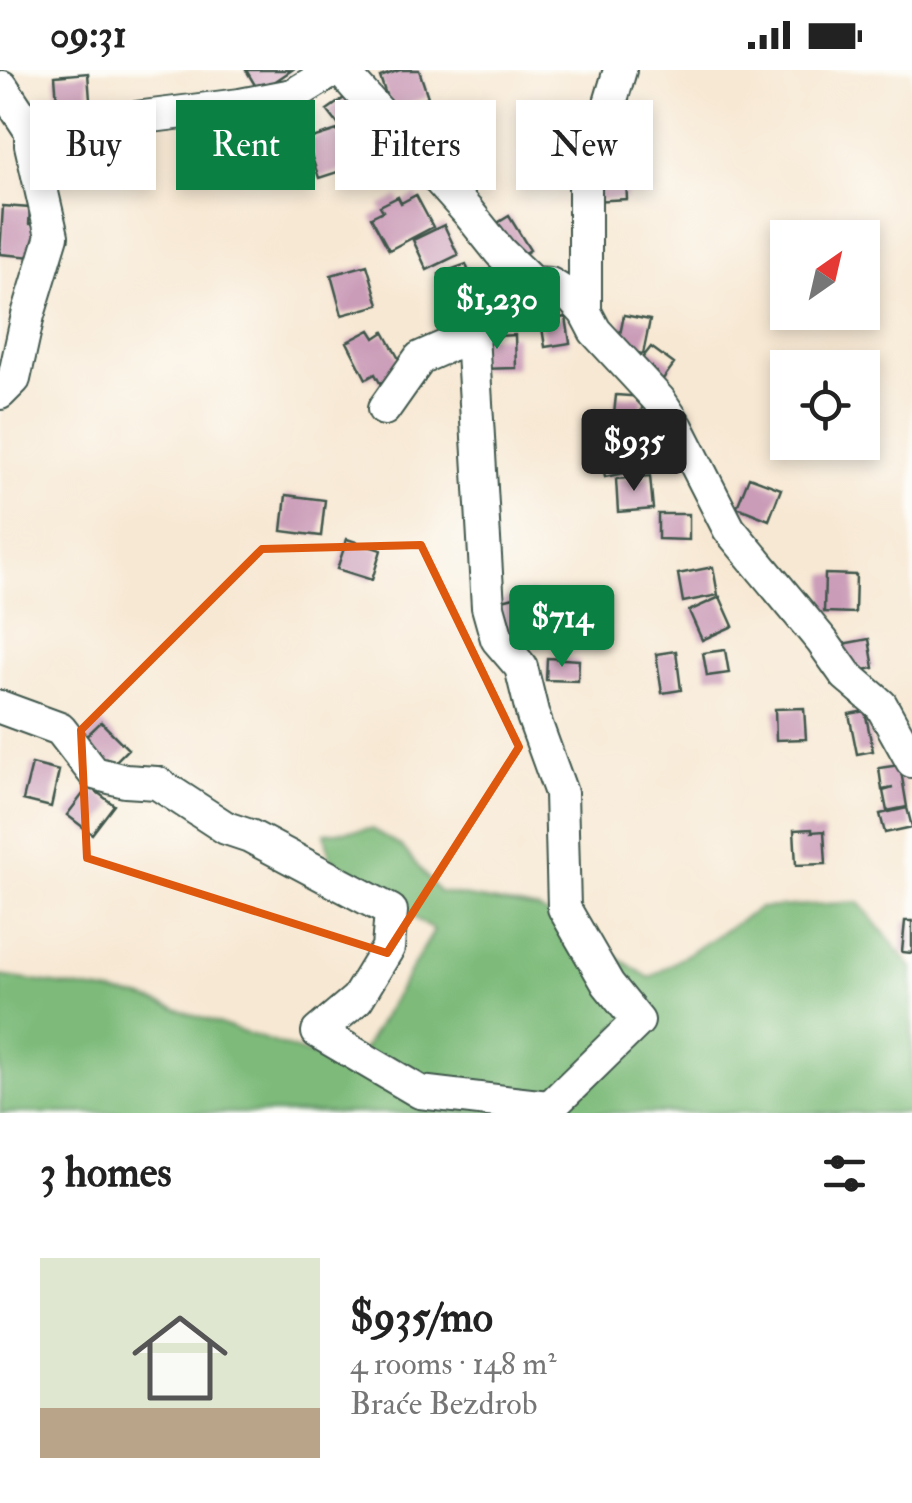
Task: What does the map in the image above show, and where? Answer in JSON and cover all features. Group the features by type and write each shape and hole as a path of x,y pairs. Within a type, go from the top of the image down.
{"street":[{"path":"156,115 293,95 338,70 500,252 532,283 550,284 572,298 595,331 659,400 678,427 729,528 846,676 881,705 912,761"},
{"path":"585,312 585,145 605,120 620,70"},
{"path":"2,87 30,129"},
{"path":"0,393 14,379 28,314 52,236 41,190"},
{"path":"384,409 420,358 472,335 532,283"},
{"path":"0,708 60,729 94,773 157,783 226,828 250,836 391,911 388,948 357,1000 318,1032 420,1092 546,1110 638,1022 608,984 564,908 561,793 534,716 522,667 497,639 488,607 472,335"}],"highlighted area":[{"path":"421,545 519,747 387,953 87,858 81,730 262,549"}],"green space":[{"path":"372,829 402,847 439,892 538,909 650,978 760,908 859,902 912,968 912,1113 0,1113 0,976 141,997 352,1069 434,931 330,858 325,833"}],"building":[{"path":"246,70 292,70 259,92"},
{"path":"400,70 419,70 428,97 388,100 380,77"},
{"path":"88,73 90,100 57,100 55,76"},
{"path":"335,104 335,120 327,110"},
{"path":"335,131 335,173 319,178 315,166 315,137"},
{"path":"593,190 626,190 627,199 593,201"},
{"path":"416,195 433,227 389,250 371,217 383,211 380,206 398,197 401,203"},
{"path":"3,206 30,208 29,224 47,226 44,258 0,254"},
{"path":"509,216 530,250 512,261 491,227"},
{"path":"444,225 458,255 427,270 413,240"},
{"path":"466,264 476,293 449,302 439,274"},
{"path":"367,265 379,305 342,315 331,275"},
{"path":"624,315 650,320 643,354 617,349"},
{"path":"566,317 570,343 545,347 541,321"},
{"path":"370,330 375,338 384,332 405,370 380,383 375,374 366,379 347,342"},
{"path":"515,335 516,368 478,369 477,337"},
{"path":"651,347 674,364 660,383 636,366"},
{"path":"616,395 643,397 640,427 613,424"},
{"path":"619,445 624,473 605,477 599,449"},
{"path":"650,476 653,509 618,512 616,479"},
{"path":"749,477 781,489 769,520 737,507"},
{"path":"286,495 325,500 321,536 282,531"},
{"path":"658,514 689,514 689,540 658,539"},
{"path":"347,539 381,550 372,580 337,569"},
{"path":"713,567 718,595 683,602 678,574"},
{"path":"825,574 856,575 855,613 824,612"},
{"path":"533,592 541,625 503,634 495,602"},
{"path":"720,597 733,626 702,640 689,611"},
{"path":"869,639 874,668 848,673 842,644"},
{"path":"725,650 729,673 707,676 703,653"},
{"path":"676,651 681,690 662,693 656,654"},
{"path":"547,658 579,660 578,681 546,680"},
{"path":"804,708 806,739 776,740 775,709"},
{"path":"865,711 873,751 857,754 849,714"},
{"path":"101,722 128,749 106,771 79,743"},
{"path":"32,764 59,771 51,807 23,800"},
{"path":"900,765 907,807 887,811 883,791 893,788 882,790 879,768"},
{"path":"89,786 114,805 92,834 67,815"},
{"path":"907,808 912,827 885,833 880,814"},
{"path":"794,830 824,831 826,864 796,865"},
{"path":"905,921 912,921 912,953 902,952"}]}
